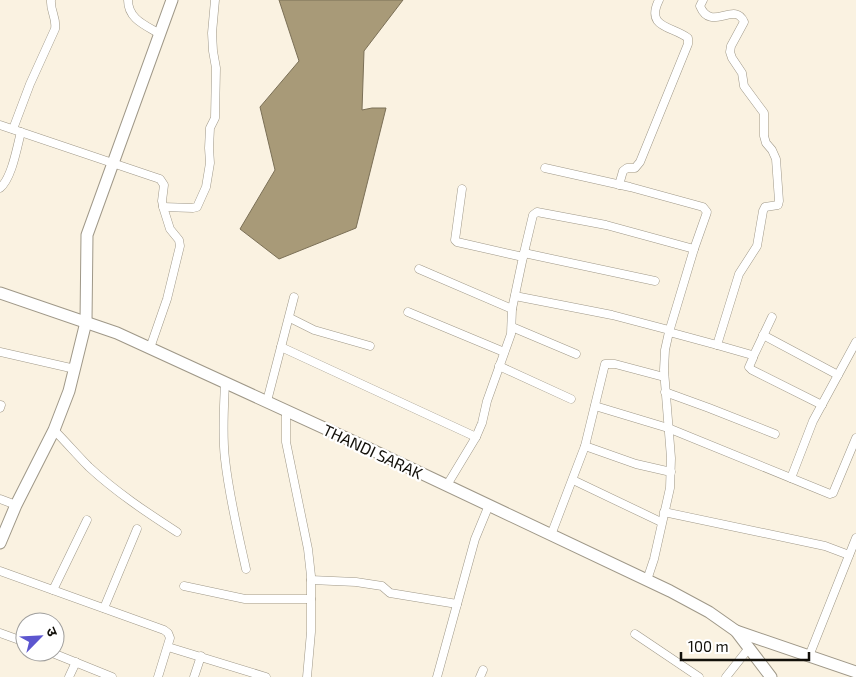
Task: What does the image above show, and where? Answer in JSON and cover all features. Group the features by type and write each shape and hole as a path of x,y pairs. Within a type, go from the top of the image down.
{"main road":[{"path":"0,543 16,505 54,430 69,392 86,322 87,235 172,0"},
{"name":"THANDI SARAK","path":"0,293 117,333 267,401 647,580 709,612 736,631"},
{"path":"736,631 856,672"},
{"path":"736,631 771,677"}],"street":[{"path":"0,188 3,186 9,172 17,131 30,84 55,29 56,22 51,0"},
{"path":"128,0 128,8 133,16 160,34"},
{"path":"163,207 197,207 206,187 210,163 208,148 210,128 216,118 216,68 212,32 215,0"},
{"path":"619,185 623,170 635,168 640,162 688,44 688,38 683,34 660,25 656,18 655,8 659,0"},
{"path":"703,0 700,6 706,14 717,16 733,9 738,10 742,15 744,22 731,46 730,52 742,73 744,86 764,113 764,136 766,143 776,158 779,201 778,205 765,207 763,211 758,246 739,274 717,345"},
{"path":"0,125 160,179 164,185 163,207 170,229 179,240 180,246 167,299 150,348"},
{"path":"545,168 619,185 705,209 706,215 669,331 665,350 664,377 671,472 670,488 654,559 647,580"},
{"path":"462,189 455,240 457,242 655,281"},
{"path":"447,486 476,437 482,423 487,401 512,327 512,308 533,215 538,212 606,225 694,249"},
{"path":"419,269 512,308"},
{"path":"515,296 612,315 753,356"},
{"path":"267,401 294,297"},
{"path":"408,312 504,352"},
{"path":"772,317 749,366 752,370 822,405"},
{"path":"290,318 314,330 370,346"},
{"path":"512,327 576,354"},
{"path":"763,335 838,375"},
{"path":"791,478 813,421 856,342"},
{"path":"281,347 476,437"},
{"path":"0,352 75,369"},
{"path":"551,534 585,446 602,369 605,364 608,362 664,377"},
{"path":"499,366 571,399"},
{"path":"225,382 223,414 225,458 246,570"},
{"path":"665,392 775,434"},
{"path":"595,406 668,428 832,494 856,438"},
{"path":"286,410 286,442 308,549 311,580 310,658 307,677"},
{"path":"54,430 88,466 112,486 141,509 177,532"},
{"path":"585,446 636,464 671,472"},
{"path":"573,480 661,522"},
{"path":"0,498 16,505"},
{"path":"437,677 475,539 488,505"},
{"path":"664,512 825,546 850,555"},
{"path":"53,590 87,520"},
{"path":"104,608 137,529"},
{"path":"809,656 856,538"},
{"path":"0,571 164,630 170,638 158,677"},
{"path":"311,580 356,582 382,586 390,593 457,604"},
{"path":"184,586 245,599 311,599"},
{"path":"0,633 15,638"},
{"path":"635,634 699,677"},
{"path":"168,647 266,677"},
{"path":"726,677 749,648"},
{"path":"194,677 201,656"},
{"path":"65,658 112,677"},
{"path":"69,677 76,662"},
{"path":"237,677 240,669"}],"shaded area":[{"path":"279,0 403,0 364,51 362,110 386,108 356,228 279,259 240,229 275,170 260,107 299,61"}]}
